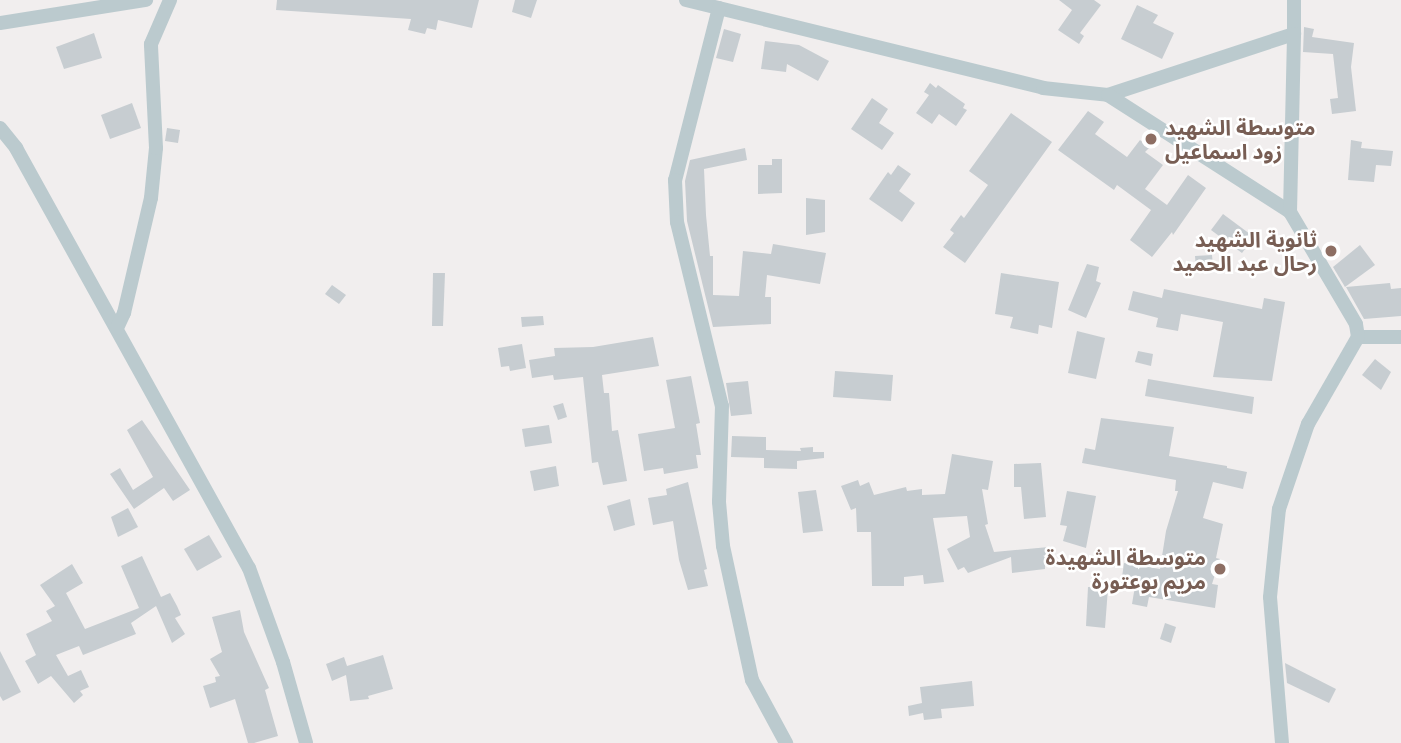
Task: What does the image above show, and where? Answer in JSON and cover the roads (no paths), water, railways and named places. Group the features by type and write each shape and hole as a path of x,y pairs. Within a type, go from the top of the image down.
{"street":[{"path":"0,23 146,0"},
{"path":"117,328 124,313 151,198 156,148 151,44 170,0"},
{"path":"686,0 1044,88 1108,95 1294,34"},
{"path":"1290,212 1294,0"},
{"path":"719,8 675,180 677,222 722,406 719,502 723,546 752,680 786,743"},
{"path":"1108,95 1290,212 1356,324 1358,337 1308,424 1279,509 1270,597 1282,743"},
{"path":"0,128 16,148 249,568 283,662 306,743"},
{"path":"1358,337 1401,338"}],"place":[{"name":"متوسطة الشهيد زود اسماعيل","path":"1151,139"},
{"name":"ثانوية الشهيد رحال عبد الحميد","path":"1331,251"},
{"name":"متوسطة الشهيدة مريم بوعتورة","path":"1220,569"}]}
